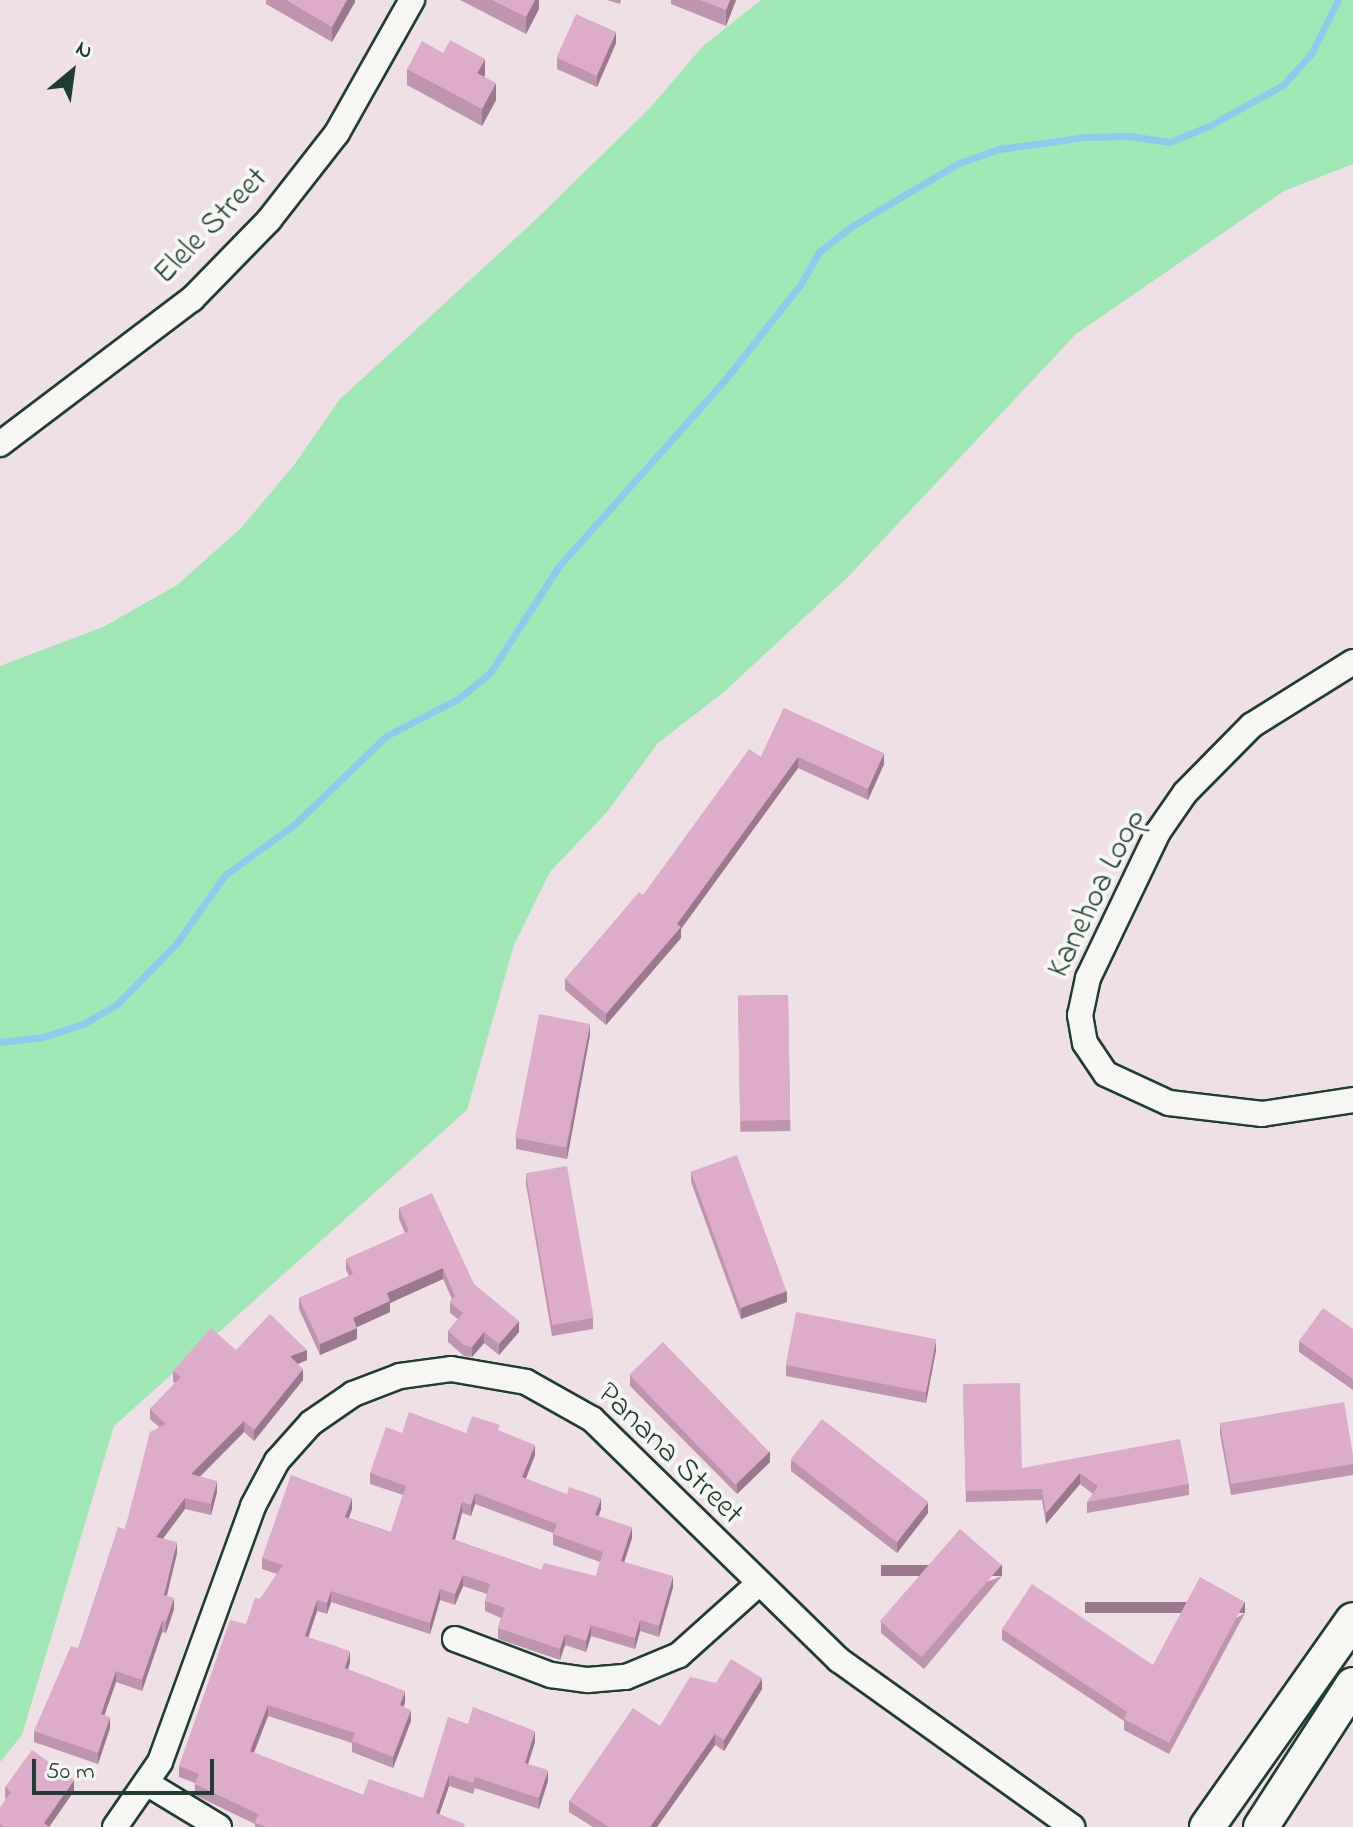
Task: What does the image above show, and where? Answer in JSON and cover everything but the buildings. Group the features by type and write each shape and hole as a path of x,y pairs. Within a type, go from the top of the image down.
{"main road":[{"path":"1207,1827 1353,1620"},
{"path":"1261,1827 1353,1685"}],"street":[{"name":"Elele Street","path":"0,444 192,299 269,220 337,133 412,0"},
{"name":"Kanehoa Loop","path":"1353,662 1252,725 1185,793 1158,832 1088,978 1080,1015 1089,1052 1106,1074 1130,1090 1169,1103 1262,1114 1353,1100"},
{"name":"Panana Street","path":"115,1827 148,1784 175,1729 264,1483 311,1423 376,1384 451,1369 501,1374 549,1391 607,1432 758,1584 839,1660 1072,1827"},
{"path":"455,1639 551,1675 588,1680 626,1677 679,1655 758,1584"},
{"path":"148,1784 219,1827"}],"green space":[{"path":"761,0 1353,0 1353,164 1284,191 1076,334 848,577 724,692 658,743 607,812 550,872 514,945 467,1110 114,1426 22,1735 0,1762 0,666 103,627 177,585 241,528 294,465 340,399 528,227 649,109 703,46"}],"waterway":[{"path":"0,1042 43,1037 83,1024 117,1004 176,944 225,875 295,824 386,736 458,699 490,673 559,566 724,381 800,285 819,252 852,226 959,163 999,149 1086,137 1129,136 1170,142 1209,126 1283,85 1311,54 1338,0"}]}
